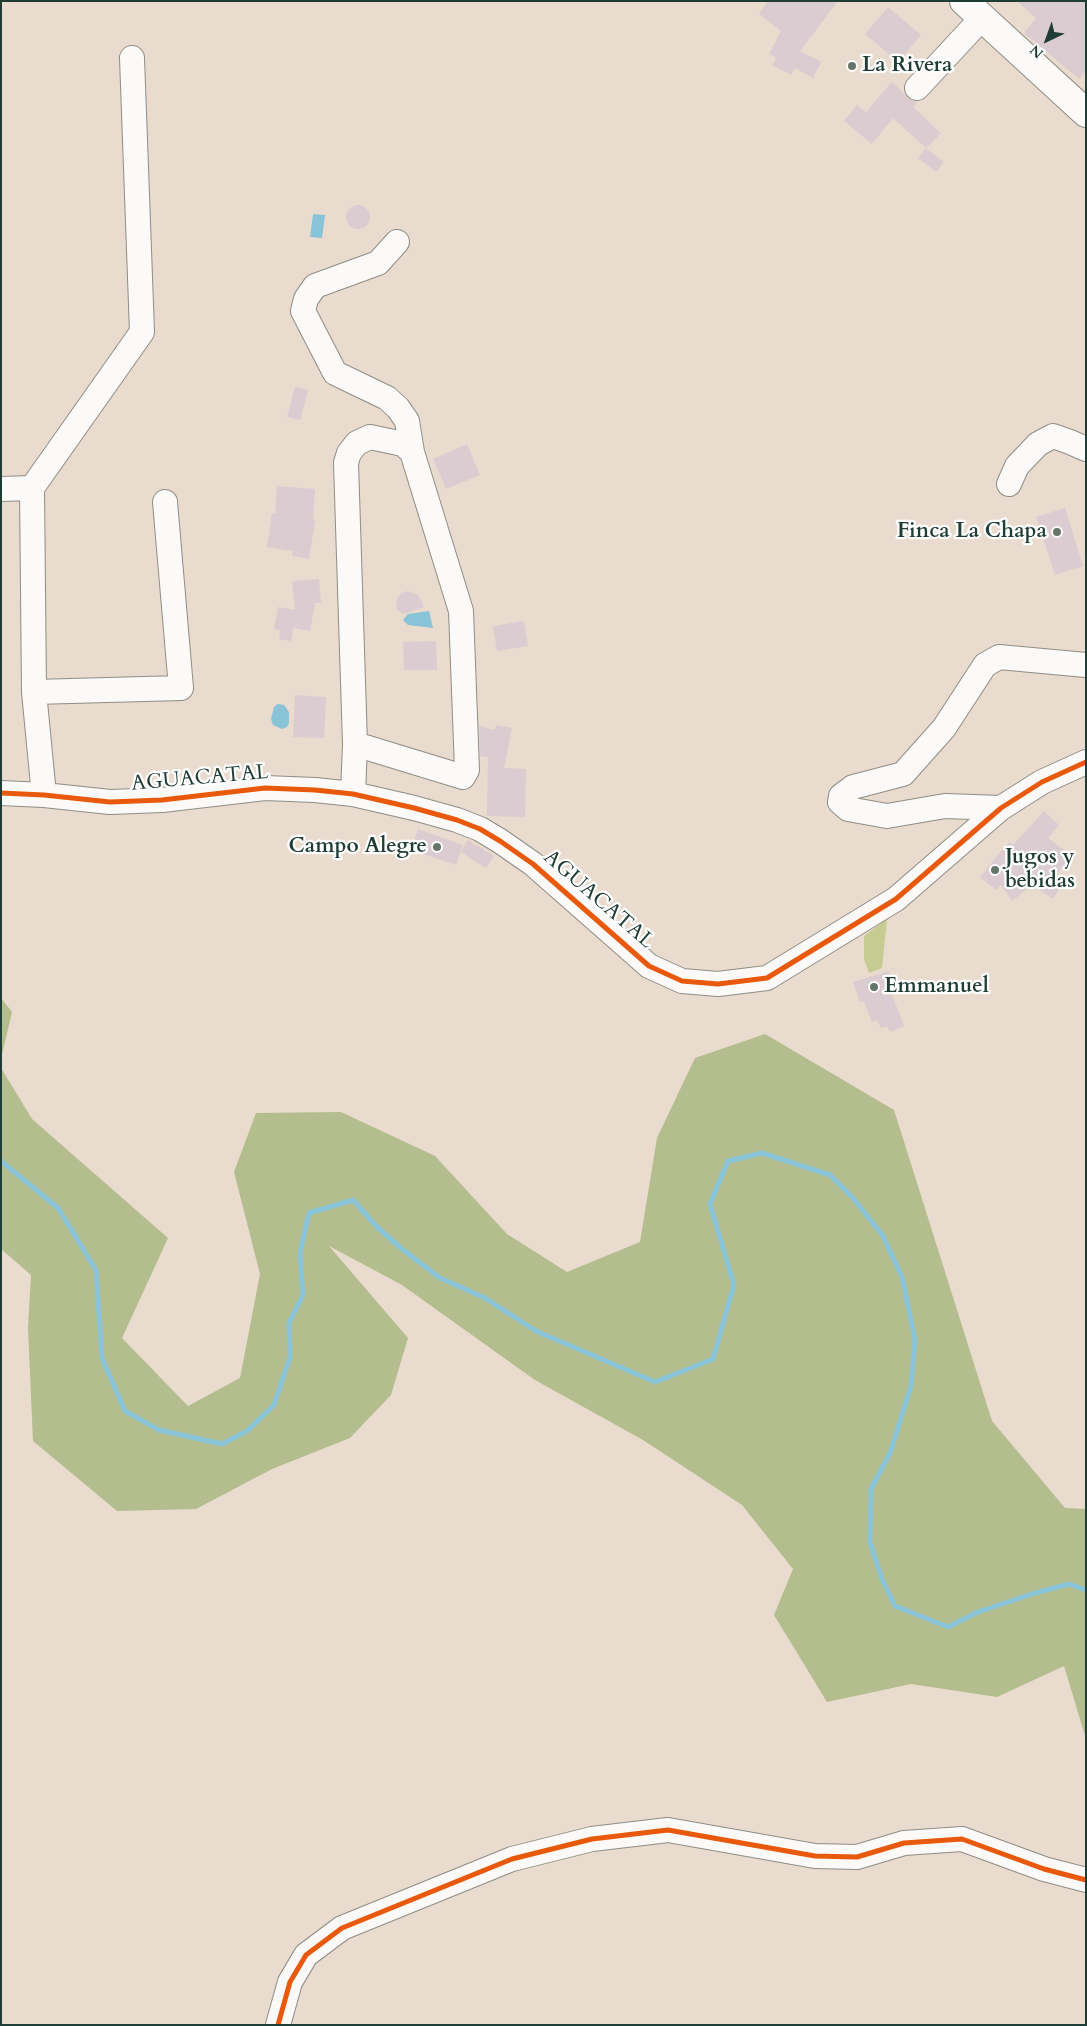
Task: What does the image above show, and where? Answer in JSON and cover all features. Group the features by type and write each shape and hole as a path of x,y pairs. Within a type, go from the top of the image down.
{"highway":[{"path":"973,10 1086,113"}],"street":[{"path":"917,88 973,10"},
{"path":"44,795 34,692 32,488 142,332 132,58"},
{"path":"355,744 463,777 467,770 461,611 412,452 407,421 398,408 387,398 335,373 304,311 306,299 315,286 378,263 397,242"},
{"path":"1009,484 1016,466 1038,444 1053,436 1086,449"},
{"path":"353,794 355,744 346,463 348,453 357,443 370,437 403,444 412,452"},
{"path":"1,489 32,488"},
{"path":"34,692 181,688 165,502"},
{"path":"1001,808 945,806 887,816 848,809 840,802 841,796 853,788 903,774 944,728 985,665 999,657 1086,665"},
{"name":"AGUACATAL","path":"1,793 44,795 110,802 162,800 265,788 353,794 414,808 457,820 480,830 533,864 649,966 682,981 718,984 767,978 896,899 1001,808 1042,782 1086,762"},
{"path":"278,2025 290,1982 306,1954 342,1928 512,1858 592,1839 668,1830 815,1856 857,1858 904,1843 962,1839 1044,1869 1086,1880"}],"green space":[{"path":"887,919 882,968 869,973 864,959 864,936"},
{"path":"1,998 12,1012 1,1059"},
{"path":"765,1034 894,1110 992,1421 1065,1508 1086,1509 1086,1739 1064,1666 997,1697 911,1684 827,1702 774,1615 793,1569 742,1505 643,1440 535,1380 402,1285 329,1246 408,1338 391,1395 350,1438 272,1469 196,1509 117,1511 33,1441 28,1328 31,1275 1,1249 1,1068 32,1119 168,1238 122,1338 188,1406 240,1378 260,1274 234,1172 256,1113 341,1112 435,1156 507,1234 567,1272 640,1242 657,1138 695,1058"}],"water":[{"path":"313,214 325,215 322,238 310,237"},
{"path":"429,611 433,628 408,625 403,620 408,614"},
{"path":"278,704 284,705 289,712 289,723 287,727 282,729 273,725 271,719 274,707"}],"building":[{"path":"768,1 838,1 800,51 821,62 813,78 795,68 791,75 772,65 776,58 769,54 781,31 759,14"},
{"path":"1017,1 1086,1 1086,71 1079,79 1024,33 1036,18"},
{"path":"888,7 921,35 898,62 865,34"},
{"path":"892,82 908,98 917,103 913,107 941,133 926,148 893,118 872,144 844,121 857,105 866,112"},
{"path":"926,148 944,162 936,172 918,158"},
{"path":"358,205 363,206 369,212 369,222 363,228 358,229 353,228 347,222 346,217 347,212 353,206"},
{"path":"295,387 308,390 300,420 287,417"},
{"path":"467,444 480,475 446,489 433,459"},
{"path":"277,486 315,489 313,519 315,520 309,559 292,556 293,551 267,547 272,513 275,514"},
{"name":"Finca La Chapa","path":"1065,508 1083,566 1055,575 1036,517"},
{"path":"319,579 321,603 315,603 310,631 293,628 291,641 279,639 280,630 274,629 278,607 295,610 292,581"},
{"path":"408,591 418,595 424,607 404,614 397,610 396,601 401,593"},
{"path":"524,621 528,646 497,651 493,626"},
{"path":"436,641 437,670 404,670 403,642"},
{"path":"295,695 326,697 324,738 293,737"},
{"path":"496,725 512,728 504,768 526,769 525,817 487,816 488,757 480,756 479,726 495,730"},
{"path":"1044,811 1059,825 1048,838 1071,855 1051,882 1060,888 1053,899 1032,885 1012,901 1001,885 996,890 980,877 1003,849 1010,842 1013,845"},
{"name":"Campo Alegre","path":"418,829 463,845 456,865 411,850"},
{"path":"468,840 494,856 486,868 461,852"},
{"path":"889,971 895,991 891,992 904,1026 890,1032 887,1026 881,1028 877,1020 872,1022 864,1001 860,1002 853,982"}],"waterway":[{"path":"1,1161 58,1208 96,1270 102,1358 125,1411 159,1430 222,1444 247,1431 274,1405 290,1357 289,1323 303,1295 300,1252 309,1213 353,1200 378,1228 440,1278 485,1298 536,1331 655,1382 713,1359 734,1285 710,1204 728,1161 762,1153 830,1175 853,1198 883,1236 902,1277 915,1340 911,1386 890,1453 871,1489 870,1542 882,1579 895,1606 948,1627 978,1612 1035,1593 1069,1584 1086,1590"}],"cycle path":[{"path":"1,793 44,795 110,802 162,800 265,788 353,794 414,808 457,820 480,829 500,841 533,864 649,966 682,981 718,984 767,978 896,899 1001,808 1042,782 1086,762"},
{"path":"278,2025 290,1982 306,1955 342,1928 512,1859 592,1839 668,1830 815,1856 857,1857 904,1843 962,1839 1044,1869 1086,1880"}],"place":[{"name":"La Rivera","path":"852,66"},
{"name":"Finca La Chapa","path":"1057,532"},
{"name":"Campo Alegre","path":"437,847"},
{"name":"Jugos y bebidas","path":"995,870"},
{"name":"Emmanuel","path":"874,987"}]}
